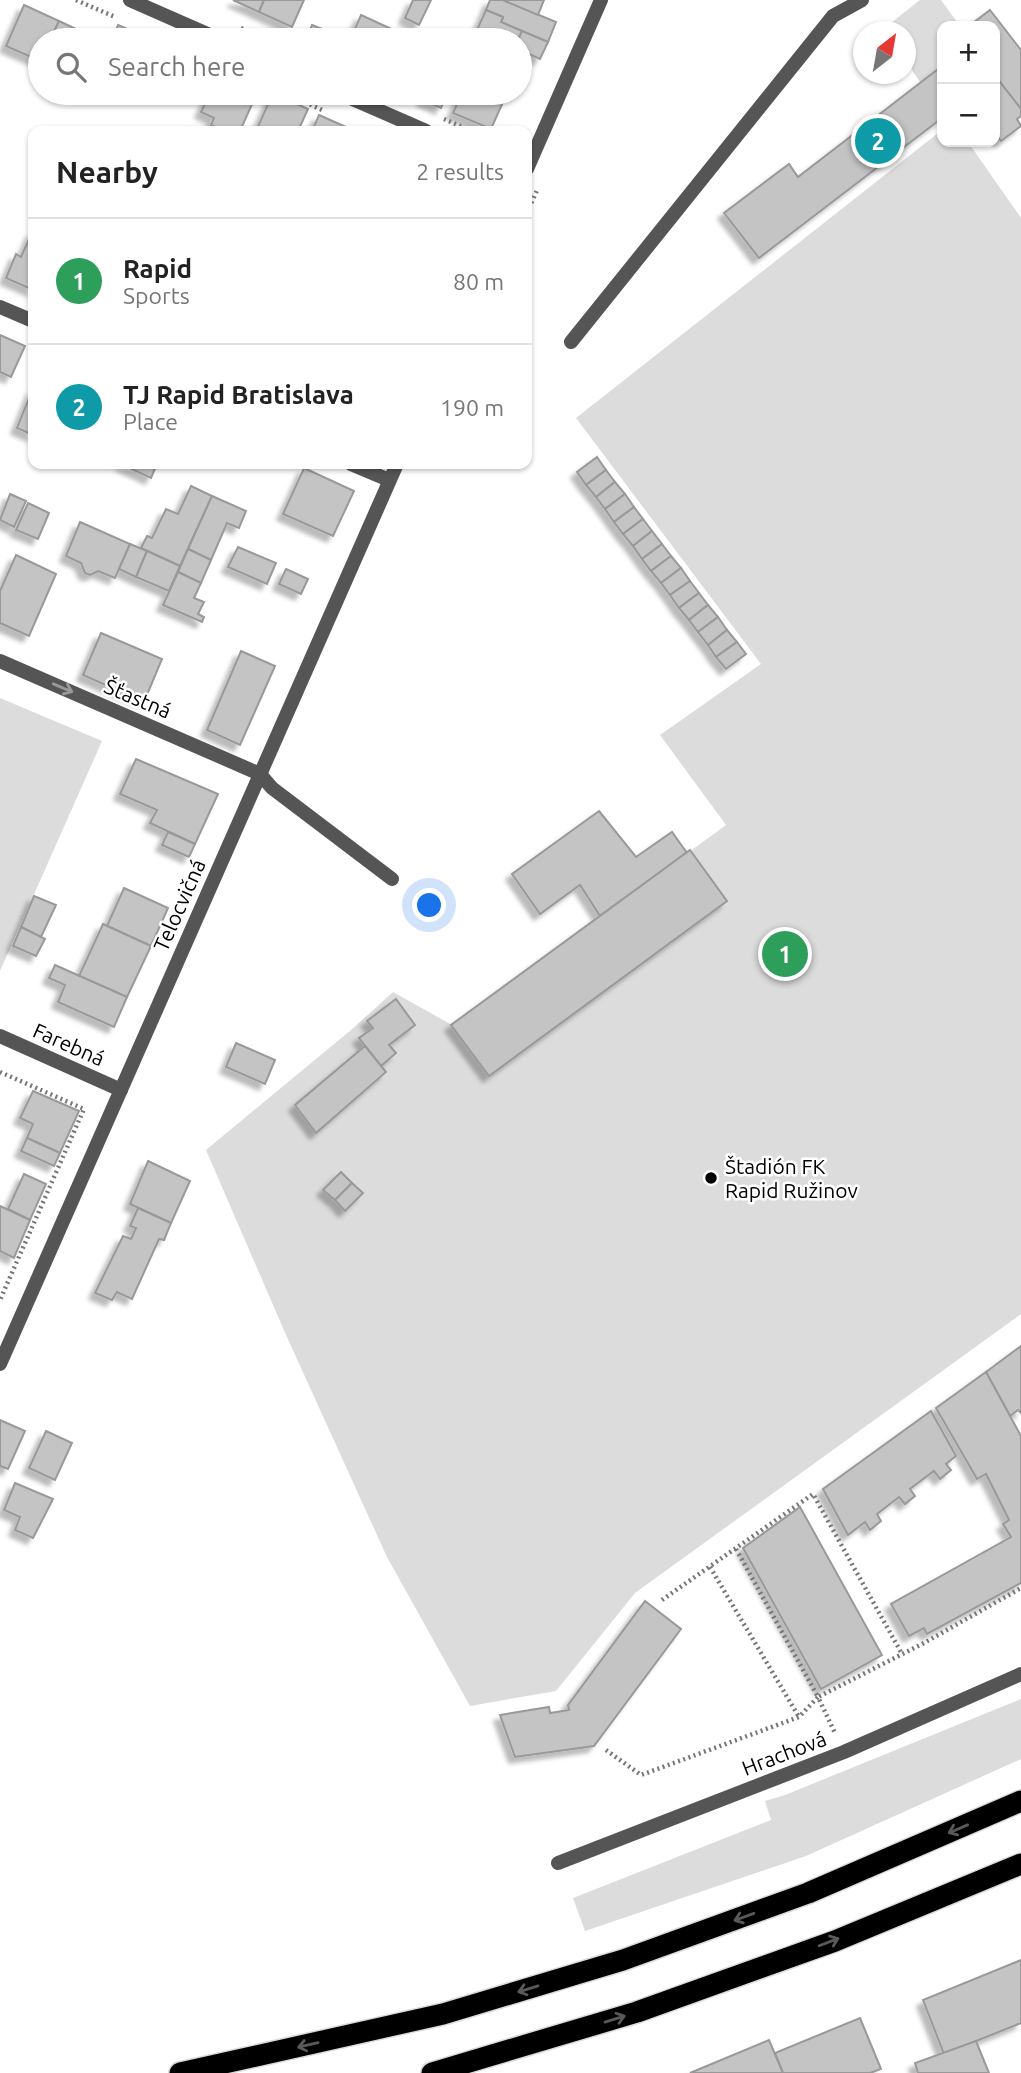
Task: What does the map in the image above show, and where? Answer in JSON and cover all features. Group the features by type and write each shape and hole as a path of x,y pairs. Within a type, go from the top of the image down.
{"highway":[{"path":"180,2073 443,2014 623,1960 808,1893 1021,1801"},
{"path":"432,2073 649,2007 835,1941 1021,1864"}],"street":[{"path":"130,0 194,28"},
{"path":"532,158 601,0"},
{"path":"571,342 834,16 862,0"},
{"path":"366,105 415,126"},
{"path":"0,307 28,319"},
{"path":"363,469 389,480"},
{"name":"Telocvičná","path":"0,1364 394,469"},
{"name":"Šťastná","path":"0,661 260,774"},
{"path":"260,774 272,788 392,879"},
{"name":"Farebná","path":"0,1037 121,1090"},
{"name":"Hrachová","path":"558,1863 844,1752 1021,1674"}],"path":[{"path":"0,1072 84,1109 0,1300"},
{"path":"662,1600 813,1493 902,1654"},
{"path":"736,1549 818,1697 844,1752"},
{"path":"710,1567 800,1717"},
{"path":"606,1750 641,1775 800,1717 818,1697 1021,1588"}],"shaded area":[{"path":"920,0 941,0 956,21 937,21 937,70 921,83 916,76 916,21 893,21"},
{"path":"937,134 937,147 971,147 1021,218 1021,1314 635,1593 556,1691 470,1706 387,1557 206,1150 393,992 452,1025 726,825 660,735 761,664 576,418"},
{"path":"0,698 102,741 0,971"},
{"path":"1021,1699 1021,1759 806,1856 585,1931 573,1898 771,1820 765,1801"}],"building":[{"path":"233,0 264,0 259,12"},
{"path":"264,0 304,0 292,27 259,12"},
{"path":"413,0 431,0 419,25 405,18"},
{"path":"490,0 503,0 556,22 548,42 532,35 532,28 515,28 501,22 503,17 486,10"},
{"path":"503,0 544,0 538,15"},
{"path":"24,5 59,21 56,28 28,28 28,56 6,46"},
{"path":"486,10 503,17 501,22 515,28 478,28"},
{"path":"990,10 999,21 976,21"},
{"path":"361,15 389,28 355,28"},
{"path":"59,21 74,28 56,28"},
{"path":"1000,23 1021,50 1021,109 1000,82"},
{"path":"532,35 548,42 540,59 532,55"},
{"path":"937,70 937,122 759,258 724,213 789,164 798,177"},
{"path":"1000,82 1021,109 1021,116 1017,119 1021,126 1001,141"},
{"path":"204,105 252,105 242,126 213,126 211,125 214,118 201,112"},
{"path":"268,105 299,105 308,109 300,126 258,126"},
{"path":"457,105 502,105 492,126 484,126 453,113"},
{"path":"319,115 344,126 314,126"},
{"path":"28,241 28,288 6,278 16,254 21,257"},
{"path":"0,335 25,346 11,377 0,372"},
{"path":"28,400 28,433 17,428"},
{"path":"597,457 606,470 586,485 577,472"},
{"path":"132,469 155,469 151,478"},
{"path":"304,469 354,491 333,536 283,514"},
{"path":"606,470 615,482 596,497 586,485"},
{"path":"615,482 625,494 605,509 596,497"},
{"path":"191,486 212,496 180,566 141,548 147,536 152,538 166,509 178,514"},
{"path":"10,494 26,501 14,527 0,520"},
{"path":"625,494 634,507 614,522 605,509"},
{"path":"212,496 246,511 239,528 227,523 211,560 188,549"},
{"path":"28,503 49,513 38,539 16,530"},
{"path":"634,507 643,519 623,534 614,522"},
{"path":"643,519 652,531 633,546 623,534"},
{"path":"80,522 130,544 115,578 98,571 90,575 85,573 81,563 66,556"},
{"path":"652,531 662,544 642,559 633,546"},
{"path":"130,544 147,551 136,577 119,569"},
{"path":"662,544 671,556 651,571 642,559"},
{"path":"238,547 276,563 267,584 228,567"},
{"path":"188,549 211,560 201,583 178,572"},
{"path":"147,551 180,566 169,591 136,577"},
{"path":"16,555 56,574 29,636 0,623 0,591"},
{"path":"671,556 681,568 661,583 651,571"},
{"path":"681,568 690,581 670,595 661,583"},
{"path":"286,569 308,579 301,594 279,584"},
{"path":"178,572 201,583 194,598 204,602 198,614 204,617 202,622 163,605"},
{"path":"690,581 699,593 679,608 670,595"},
{"path":"699,593 708,605 689,620 679,608"},
{"path":"708,605 718,617 698,632 689,620"},
{"path":"718,617 727,630 708,645 698,632"},
{"path":"727,630 737,642 716,657 708,645"},
{"path":"101,633 162,659 144,702 83,675"},
{"path":"737,642 746,654 726,669 716,657"},
{"path":"241,651 275,666 240,745 207,730"},
{"path":"136,759 218,794 195,844 150,823 157,810 120,794"},
{"path":"599,811 636,857 672,832 687,853 600,916 580,885 540,914 512,874"},
{"path":"168,832 195,844 189,857 162,845"},
{"path":"690,850 727,901 489,1076 451,1025"},
{"path":"124,888 168,908 151,946 107,926"},
{"path":"34,896 56,905 41,937 21,927"},
{"path":"103,924 151,946 127,997 79,976"},
{"path":"21,927 45,939 36,956 13,946"},
{"path":"55,965 127,997 114,1027 58,1002 65,985 49,978"},
{"path":"396,999 415,1025 389,1045 396,1053 381,1066 359,1038 373,1028 367,1021"},
{"path":"236,1043 275,1060 265,1084 226,1067"},
{"path":"365,1046 386,1072 316,1133 295,1105"},
{"path":"33,1091 79,1111 60,1153 27,1138 33,1124 20,1118"},
{"path":"27,1138 60,1153 54,1166 21,1151"},
{"path":"148,1161 190,1181 171,1223 130,1204"},
{"path":"341,1172 352,1183 335,1200 323,1190"},
{"path":"24,1174 46,1184 30,1220 8,1209"},
{"path":"352,1183 363,1193 345,1211 335,1200"},
{"path":"0,1206 30,1220 14,1258 0,1251"},
{"path":"138,1208 171,1223 164,1240 159,1239 132,1299 117,1292 112,1300 95,1293 123,1236 131,1239 136,1228 130,1226"},
{"path":"1021,1346 1021,1413 1018,1410 1010,1416 986,1372"},
{"path":"986,1372 1021,1436 1021,1583 927,1634 924,1628 909,1636 891,1604 1011,1537 1003,1524 1009,1520 986,1474 977,1479 936,1408"},
{"path":"931,1411 956,1456 946,1464 951,1470 940,1479 934,1471 910,1489 915,1496 905,1504 899,1497 877,1514 881,1521 870,1530 865,1522 848,1535 823,1489"},
{"path":"0,1420 25,1431 8,1469 0,1466"},
{"path":"46,1431 72,1443 55,1480 29,1468"},
{"path":"15,1483 53,1499 33,1538 15,1530 20,1517 4,1510"},
{"path":"800,1507 882,1655 821,1689 743,1548"},
{"path":"645,1601 681,1629 594,1746 515,1757 500,1715 549,1707 550,1713 569,1710 568,1705"},
{"path":"1021,1960 1021,2023 944,2054 923,2000"},
{"path":"860,2018 881,2069 870,2073 783,2073 775,2053"},
{"path":"769,2040 783,2073 690,2073"},
{"path":"976,2041 989,2073 918,2073 915,2063"}],"place":[{"name":"TJ Rapid Bratislava","path":"878,141"},
{"name":"Rapid","path":"785,954"},
{"name":"Štadión FK Rapid Ružinov","path":"711,1178"}]}
